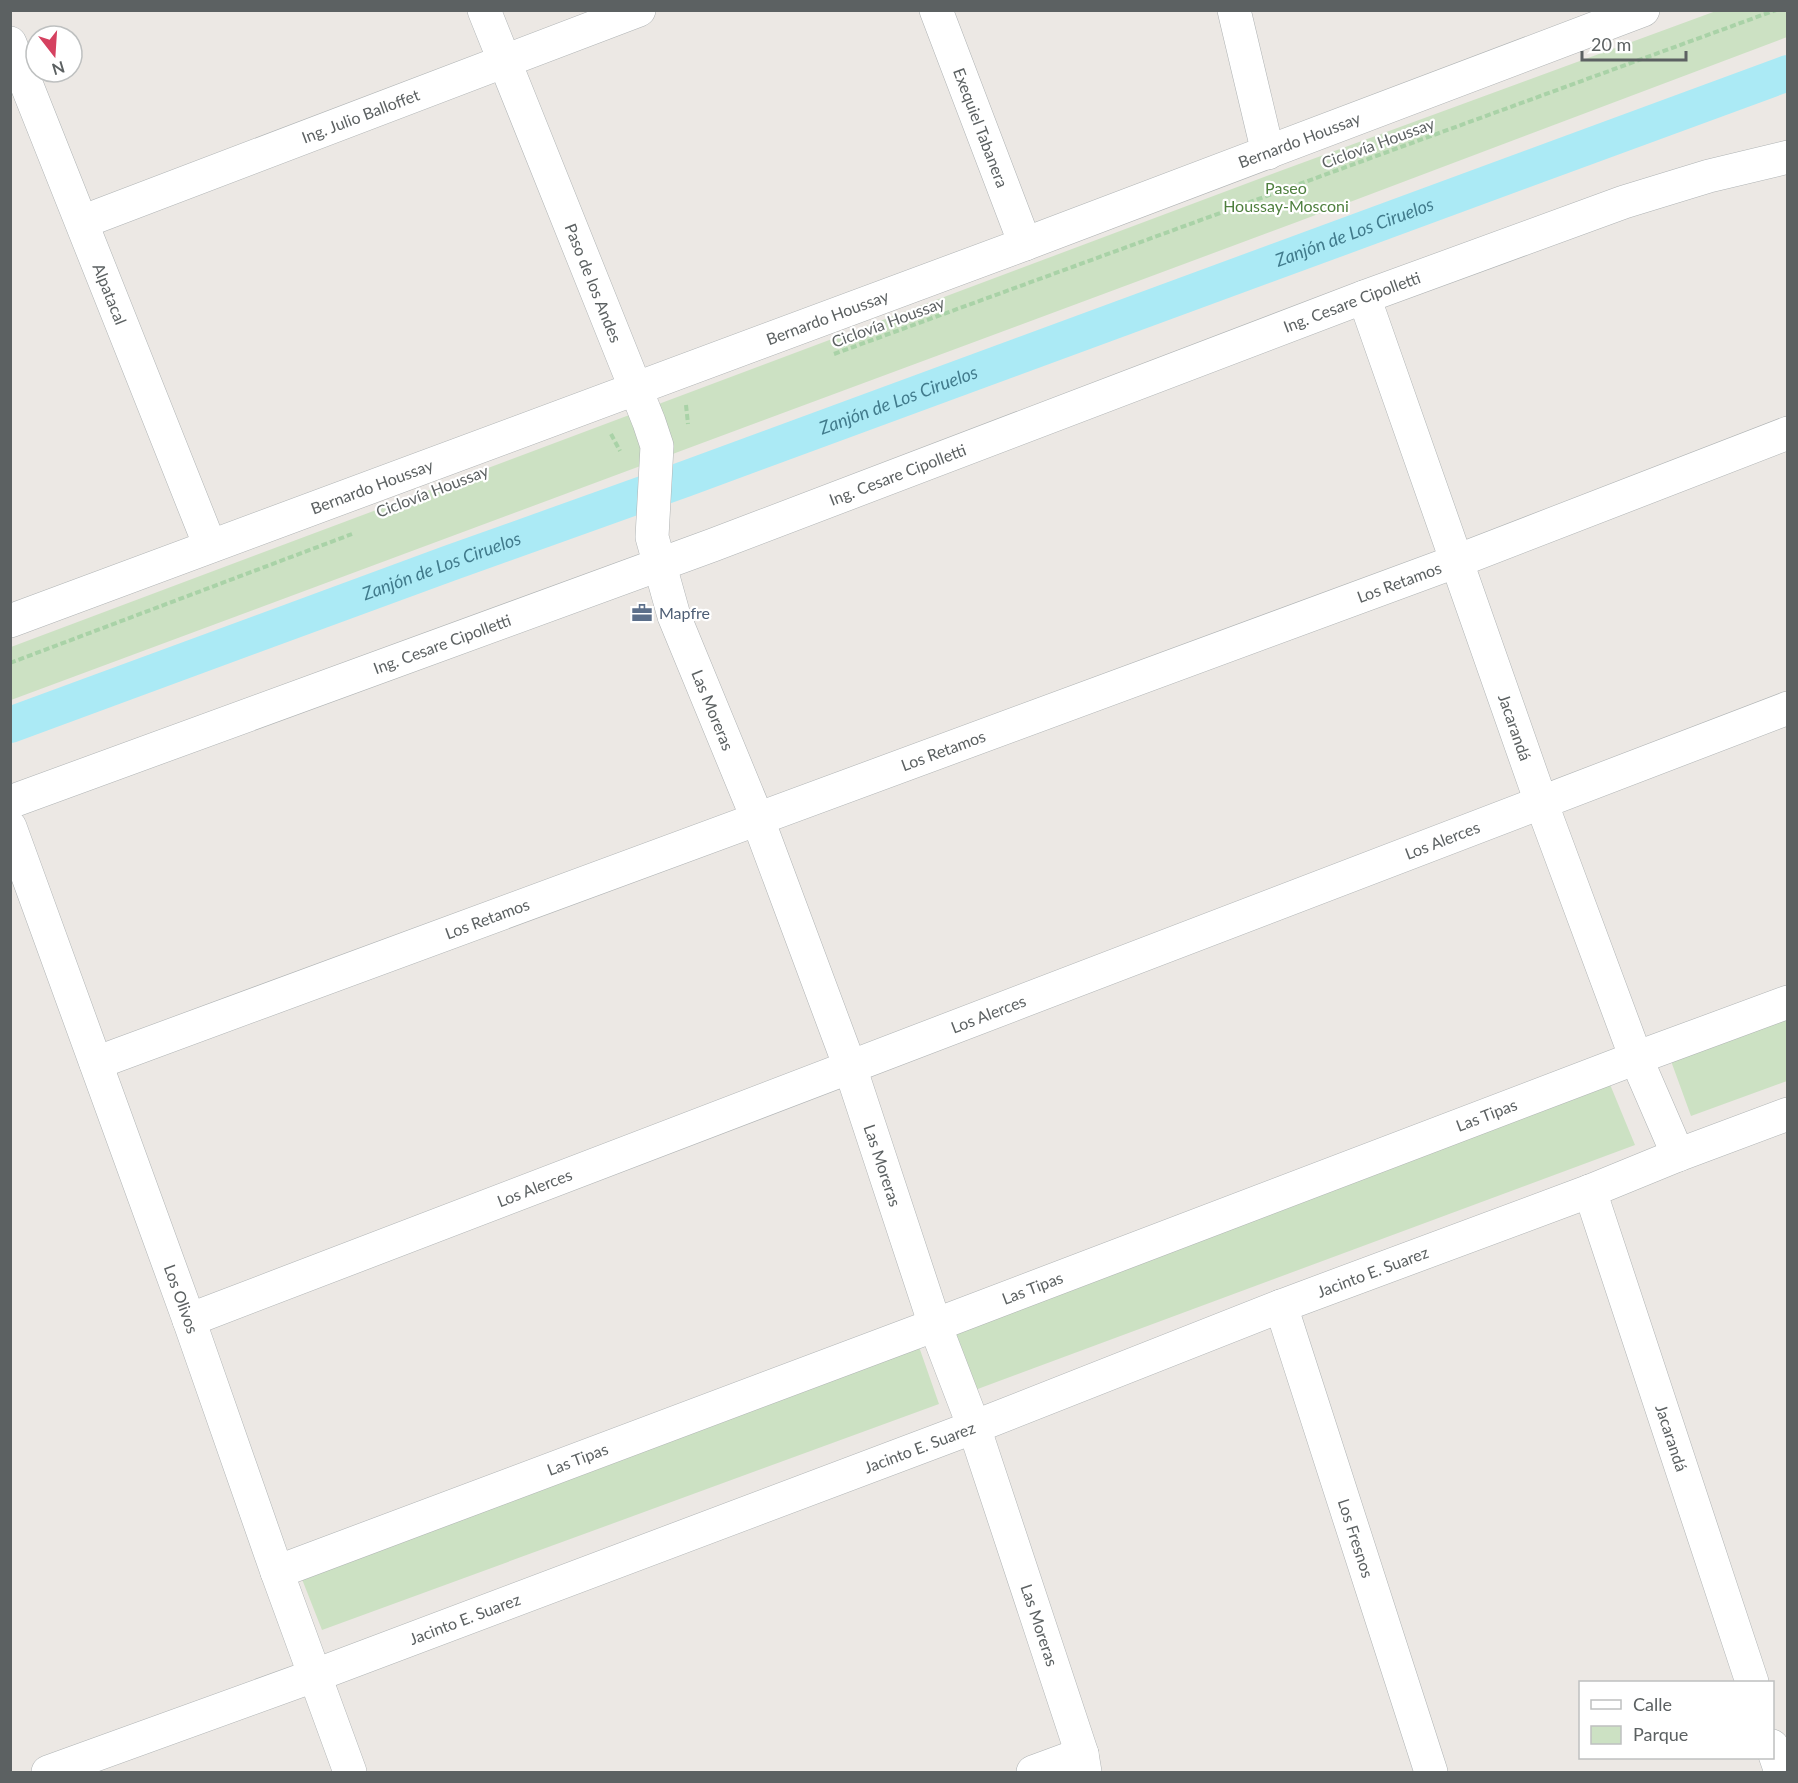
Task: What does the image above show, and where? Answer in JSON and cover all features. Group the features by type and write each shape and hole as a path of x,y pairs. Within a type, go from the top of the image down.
{"street":[{"name":"Paso de los Andes","path":"484,10 653,434 656,551"},
{"name":"Ing. Julio Balloffet","path":"82,222 639,10"},
{"name":"Exequiel Tabanera","path":"936,10 1025,244"},
{"path":"1234,10 1268,153"},
{"name":"Bernardo Houssay","path":"10,621 1025,244 1643,10"},
{"name":"Alpatacal","path":"10,43 210,546"},
{"name":"Ing. Cesare Cipolletti","path":"10,802 656,551 1624,202 1709,176 1788,157"},
{"name":"Jacarandá","path":"1364,297 1541,802 1636,1058 1678,1155"},
{"name":"Los Retamos","path":"96,1063 1457,561 1788,433"},
{"name":"Las Moreras","path":"656,551 674,616 758,820 850,1067 935,1325 974,1427 1083,1763"},
{"name":"Los Alerces","path":"189,1320 1788,708"},
{"name":"Los Olivos","path":"10,827 350,1773"},
{"name":"Las Tipas","path":"277,1572 1788,1002"},
{"name":"Jacinto E. Suarez","path":"48,1773 316,1675 974,1427 1281,1306 1590,1191 1788,1114"},
{"name":"Jacarandá","path":"1590,1191 1751,1681"},
{"name":"Los Fresnos","path":"1281,1306 1431,1773"},
{"path":"1774,1749 1781,1773"},
{"path":"1034,1773 1083,1763"}],"path":[{"name":"Ciclovía Houssay","path":"832,355 1776,10"},
{"path":"601,440 653,434 698,404"},
{"path":"10,663 356,532"}],"green space":[{"name":"Paseo Houssay-Mosconi","path":"1716,11 1787,11 1787,37 1297,222 11,700 11,647 1280,171"},
{"path":"1787,1017 1787,1081 1691,1116 1671,1061"},
{"path":"1609,1082 1635,1145 975,1390 952,1330"},
{"path":"918,1344 939,1404 322,1630 298,1569"}],"waterway":[{"name":"Zanjón de Los Ciruelos","path":"10,725 1788,73"}],"place":[{"name":"Mapfre","path":"642,613"}]}
